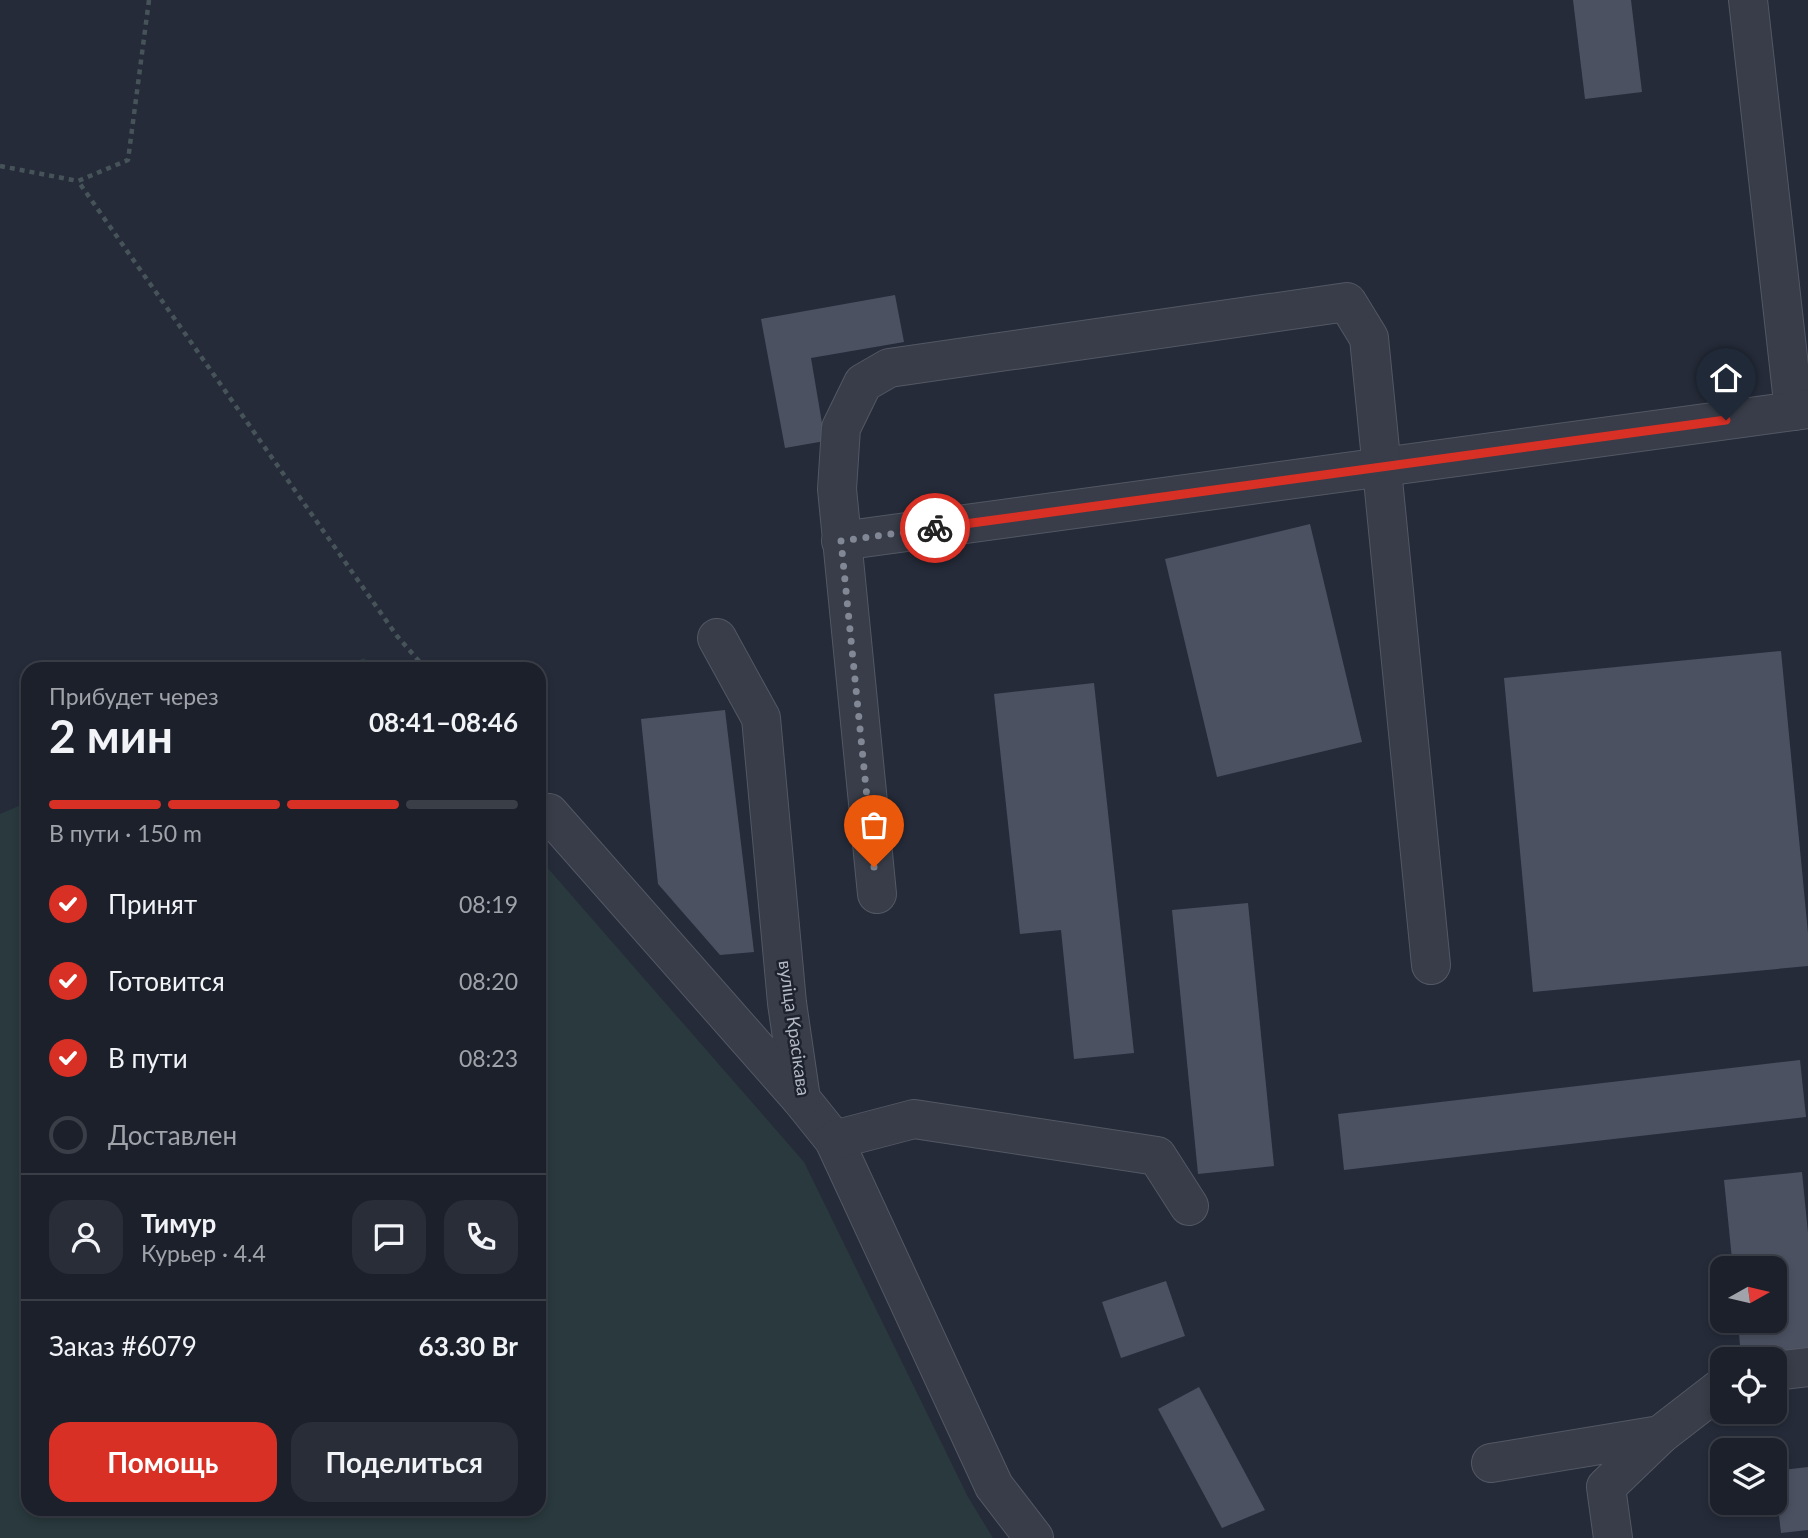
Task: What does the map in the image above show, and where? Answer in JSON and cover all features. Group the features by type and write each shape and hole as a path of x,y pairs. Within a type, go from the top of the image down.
{"street":[{"path":"841,541 1801,410 1748,0"},
{"path":"877,894 837,489 841,428 863,383 889,368 1347,302 1369,338 1384,467 1431,965"},
{"name":"вуліца Красікава","path":"717,638 761,718 787,1003 801,1099 834,1140 994,1486 1034,1538"},
{"path":"549,813 801,1099"},
{"path":"834,1140 914,1119 1157,1156 1189,1206"},
{"path":"1787,1369 1808,1367"},
{"path":"1613,1538 1606,1487 1660,1435 1710,1396"},
{"path":"1491,1463 1660,1435"}],"path":[{"path":"0,166 78,181 128,160 149,0"},
{"path":"78,181 397,636 420,662"}],"shaded area":[{"path":"21,805 21,1516 546,1516 546,866 804,1162 968,1497 993,1538 0,1538 0,814"}],"building":[{"path":"1573,0 1631,0 1642,92 1585,99"},
{"path":"895,295 904,342 811,358 825,441 785,448 761,319"},
{"path":"1310,524 1362,742 1217,777 1165,559"},
{"path":"1781,651 1808,933 1808,966 1533,992 1504,678"},
{"path":"1094,683 1134,1053 1074,1059 1061,930 1020,934 994,694"},
{"path":"725,710 754,952 720,955 658,884 641,719"},
{"path":"1248,903 1274,1166 1198,1174 1172,910"},
{"path":"1800,1060 1806,1117 1344,1170 1338,1114"},
{"path":"1802,1172 1808,1233 1808,1351 1787,1353 1787,1347 1740,1347 1739,1334 1787,1334 1787,1256 1732,1256 1724,1180"},
{"path":"1166,1281 1185,1336 1121,1358 1102,1302"},
{"path":"1199,1387 1265,1510 1222,1528 1158,1409"},
{"path":"1808,1467 1808,1530 1781,1533 1779,1515 1787,1515 1787,1469"}],"way so far":[{"path":"874,867 841,541 935,528"}],"route":[{"path":"935,528 1726,420"}]}
